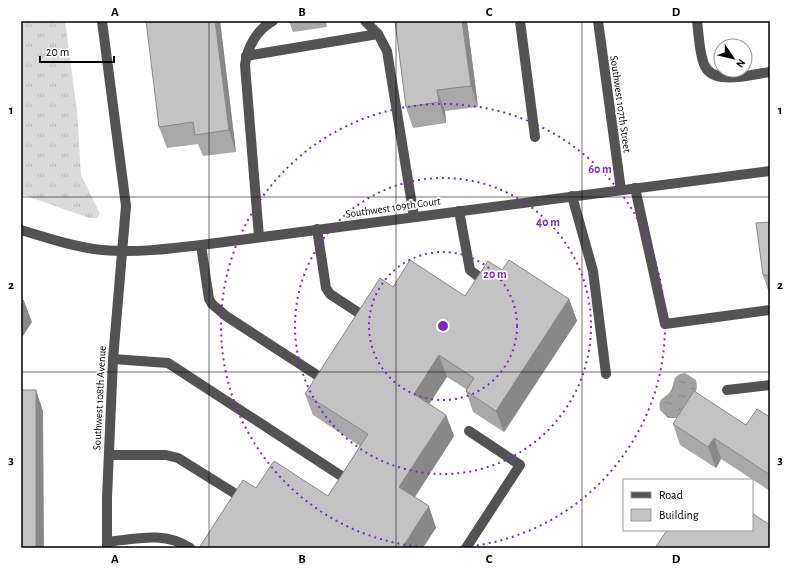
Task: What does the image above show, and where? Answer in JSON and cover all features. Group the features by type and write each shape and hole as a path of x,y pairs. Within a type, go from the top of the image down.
{"street":[{"name":"Southwest 108th Avenue","path":"102,21 126,206 113,358 107,545"},
{"path":"260,237 258,198 244,69 246,56 259,32 273,21"},
{"path":"366,21 378,34 387,51 414,217"},
{"path":"520,21 535,137"},
{"name":"Southwest 107th Street","path":"598,21 621,190"},
{"path":"697,21 704,64 712,74 723,78 770,72"},
{"path":"246,56 378,34"},
{"name":"Southwest 109th Court","path":"21,230 77,246 102,250 201,245 459,210 770,171"},
{"path":"635,188 665,324 770,310"},
{"path":"572,196 593,271 606,374"},
{"path":"459,210 470,270 488,284"},
{"path":"317,229 326,288 330,294 368,319"},
{"path":"201,245 209,299 212,304 226,316 323,379"},
{"path":"113,358 168,363 349,481"},
{"path":"727,390 770,385"},
{"path":"466,548 520,465 469,431"},
{"path":"109,455 166,455 178,458 239,496"},
{"path":"107,545 163,537 174,539 190,548"}],"green space":[{"path":"21,21 65,21 77,111 81,175 100,214 97,218 89,218 21,194"}],"water":[{"path":"685,373 696,380 696,390 688,400 678,418 668,418 660,410 660,401 672,389 675,378 680,374"}],"building":[{"path":"146,21 215,21 229,130 195,135 193,122 159,127"},
{"path":"395,21 462,21 471,86 437,90 439,102 406,107"},
{"path":"770,222 770,275 763,275 756,223"},
{"path":"410,260 465,296 488,261 502,270 509,260 569,299 496,411 466,391 474,378 439,355 414,394 446,415 399,487 429,506 402,548 199,548 243,480 256,488 274,461 328,496 368,434 305,394 380,278 393,287"},
{"path":"21,299 24,301 21,306"},
{"path":"21,390 36,390 36,548 21,548"},
{"path":"694,391 746,425 757,409 770,417 770,475 714,438 708,447 673,424"},
{"path":"753,514 770,525 770,548 655,548 666,531 753,531"}]}
